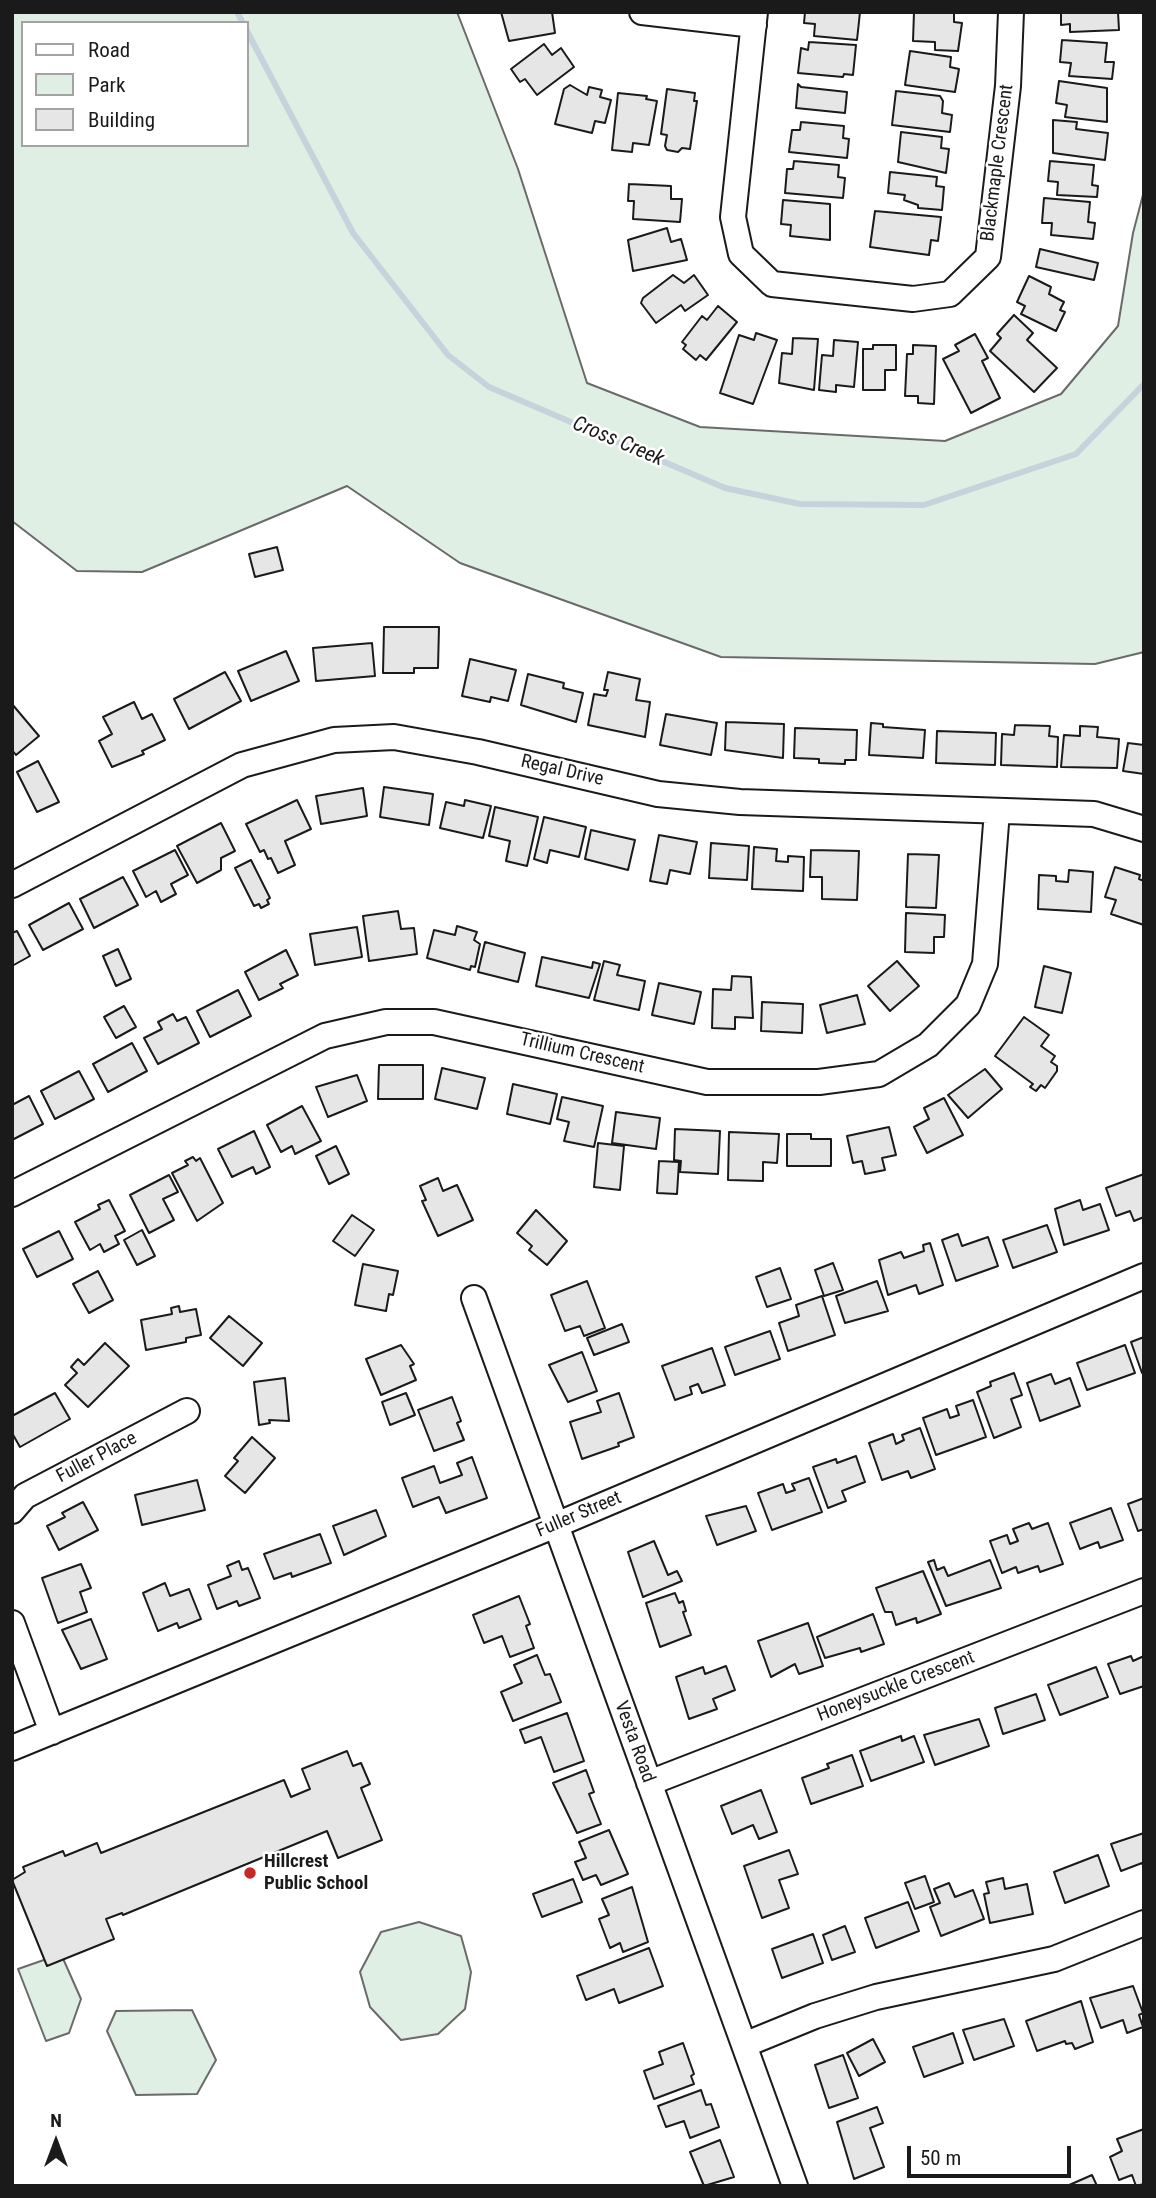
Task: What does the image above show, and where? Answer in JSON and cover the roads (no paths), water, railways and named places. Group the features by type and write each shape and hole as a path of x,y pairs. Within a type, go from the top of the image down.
{"street":[{"path":"642,12 755,19"},
{"name":"Blackmaple Crescent","path":"755,19 733,217 741,254 772,284 913,299 950,293 988,257 1008,86 1012,12"},
{"name":"Regal Drive","path":"15,879 242,765 334,740 394,737 478,752 658,794 740,802 1094,814 1144,829"},
{"name":"Trillium Crescent","path":"12,1194 325,1036 386,1022 434,1022 707,1082 819,1082 879,1074 928,1045 968,1005 985,964 997,811"},
{"name":"Fuller Street","path":"12,1748 556,1525 1144,1276"},
{"name":"Vesta Road","path":"474,1298 795,2186"},
{"name":"Fuller Place","path":"12,1511 24,1496 187,1411"},
{"name":"Honeysuckle Crescent","path":"649,1783 1144,1591"},
{"path":"12,1623 52,1732"},
{"path":"744,2045 815,2016 876,1997 1054,1959 1144,1923"}],"waterway":[{"name":"Cross Creek","path":"237,12 242,21"},
{"name":"Cross Creek","path":"248,33 353,233 448,355 489,387 725,488 800,504 924,505 1076,454 1144,384"}],"place":[{"name":"Hillcrest Public School","path":"250,1873"}]}
